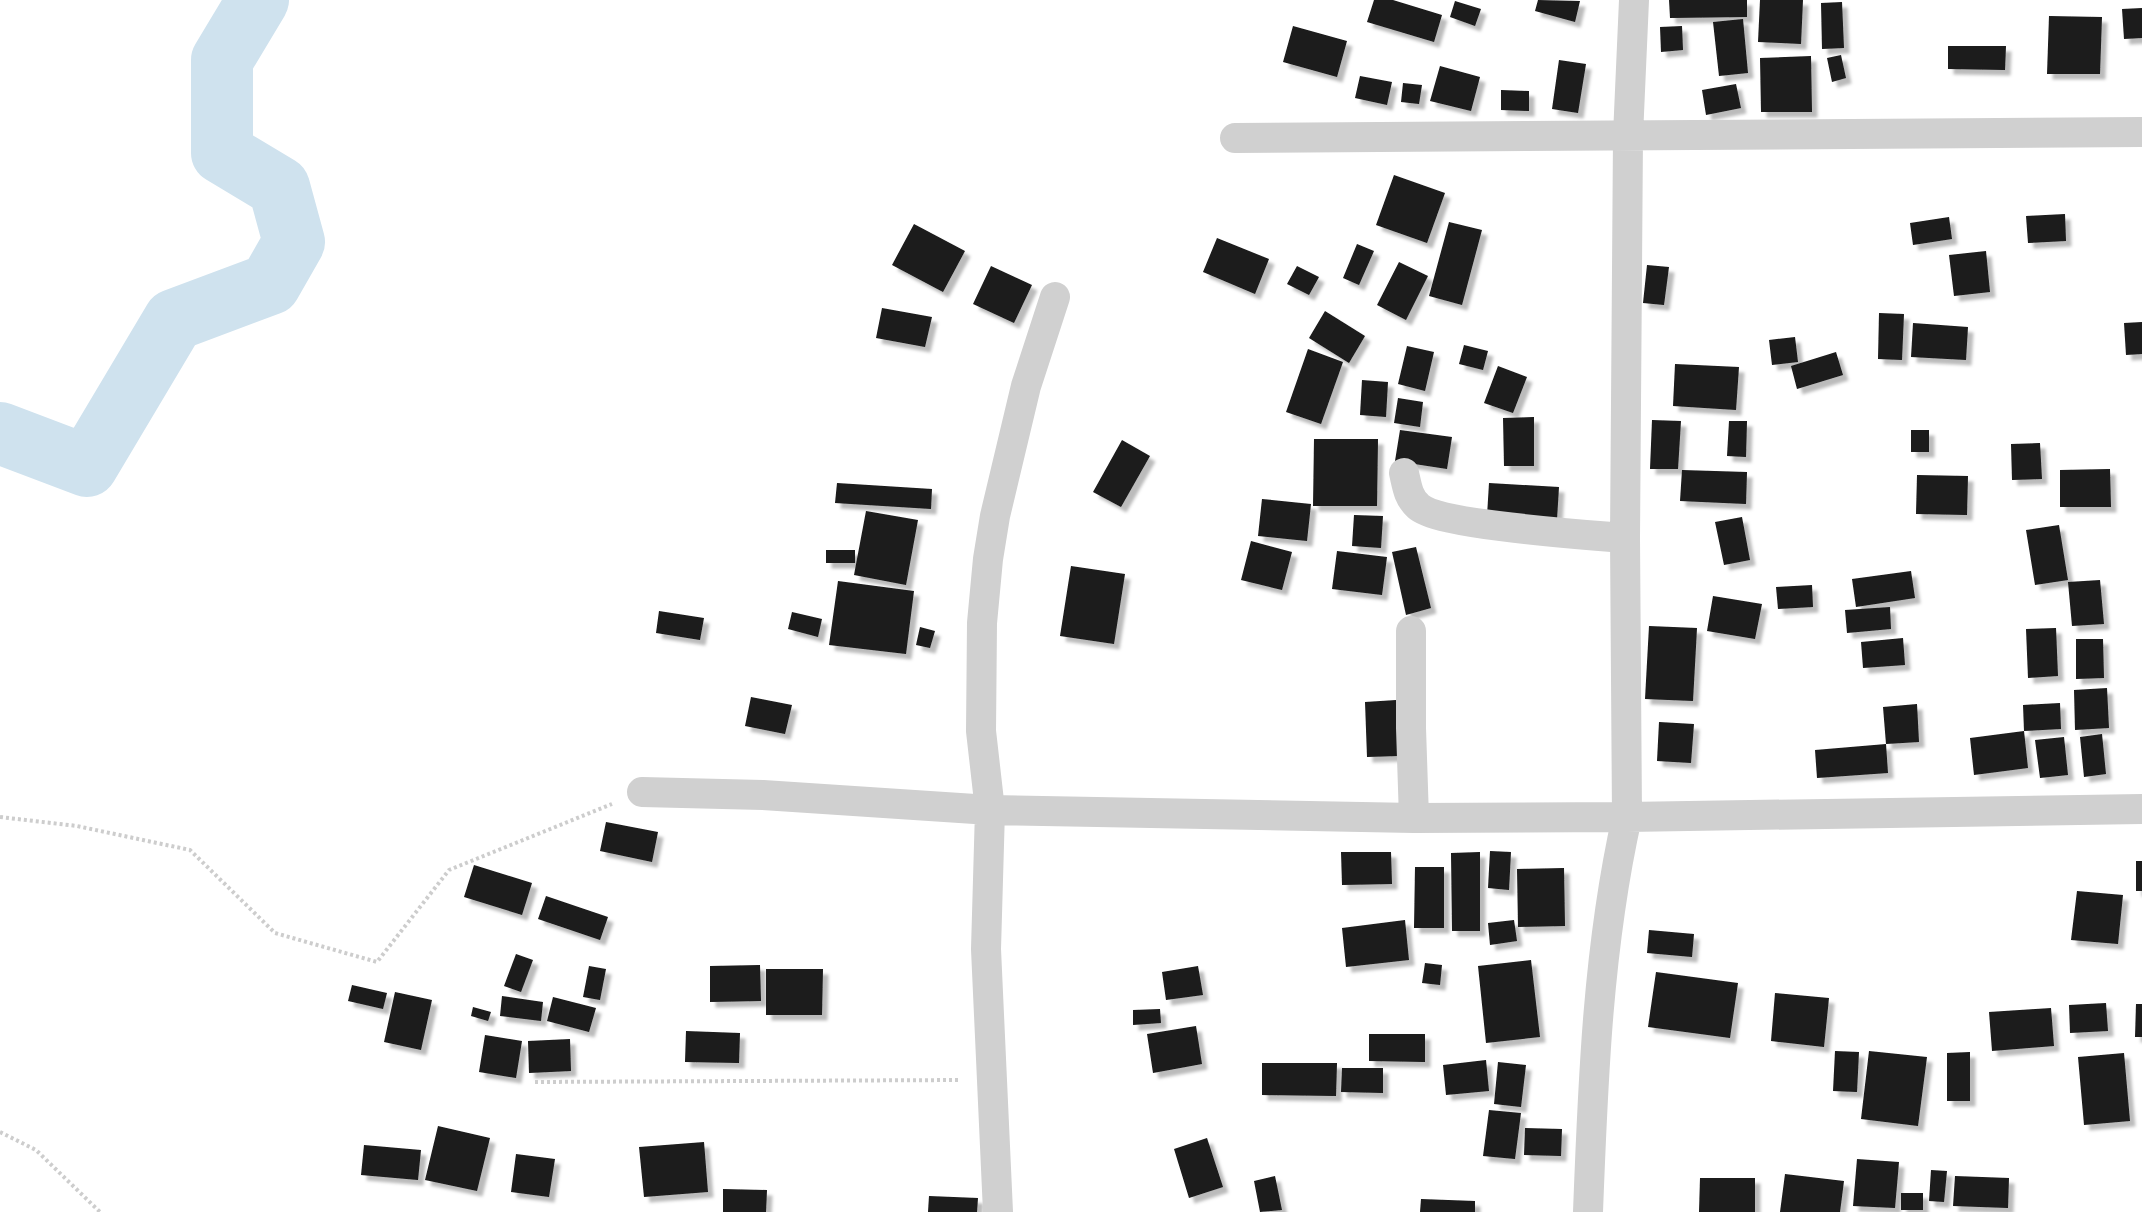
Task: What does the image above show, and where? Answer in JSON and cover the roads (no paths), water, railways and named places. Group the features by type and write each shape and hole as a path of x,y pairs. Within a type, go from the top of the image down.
{"street":[{"path":"1588,1212 1599,987 1617,862 1627,817 1624,538 1628,136 1634,0"},
{"path":"1235,138 2142,132"},
{"path":"998,1212 986,949 990,810 981,731 982,623 995,516 1026,387 1055,297"},
{"path":"1404,473 1410,496 1419,508 1429,513 1479,523 1624,538"},
{"path":"1411,631 1414,818"},
{"path":"642,792 763,795 990,810 1414,818 2142,809"}],"waterway":[{"path":"0,433 87,466 174,320 270,284 294,242 279,187 222,153 222,60 258,0"}]}
